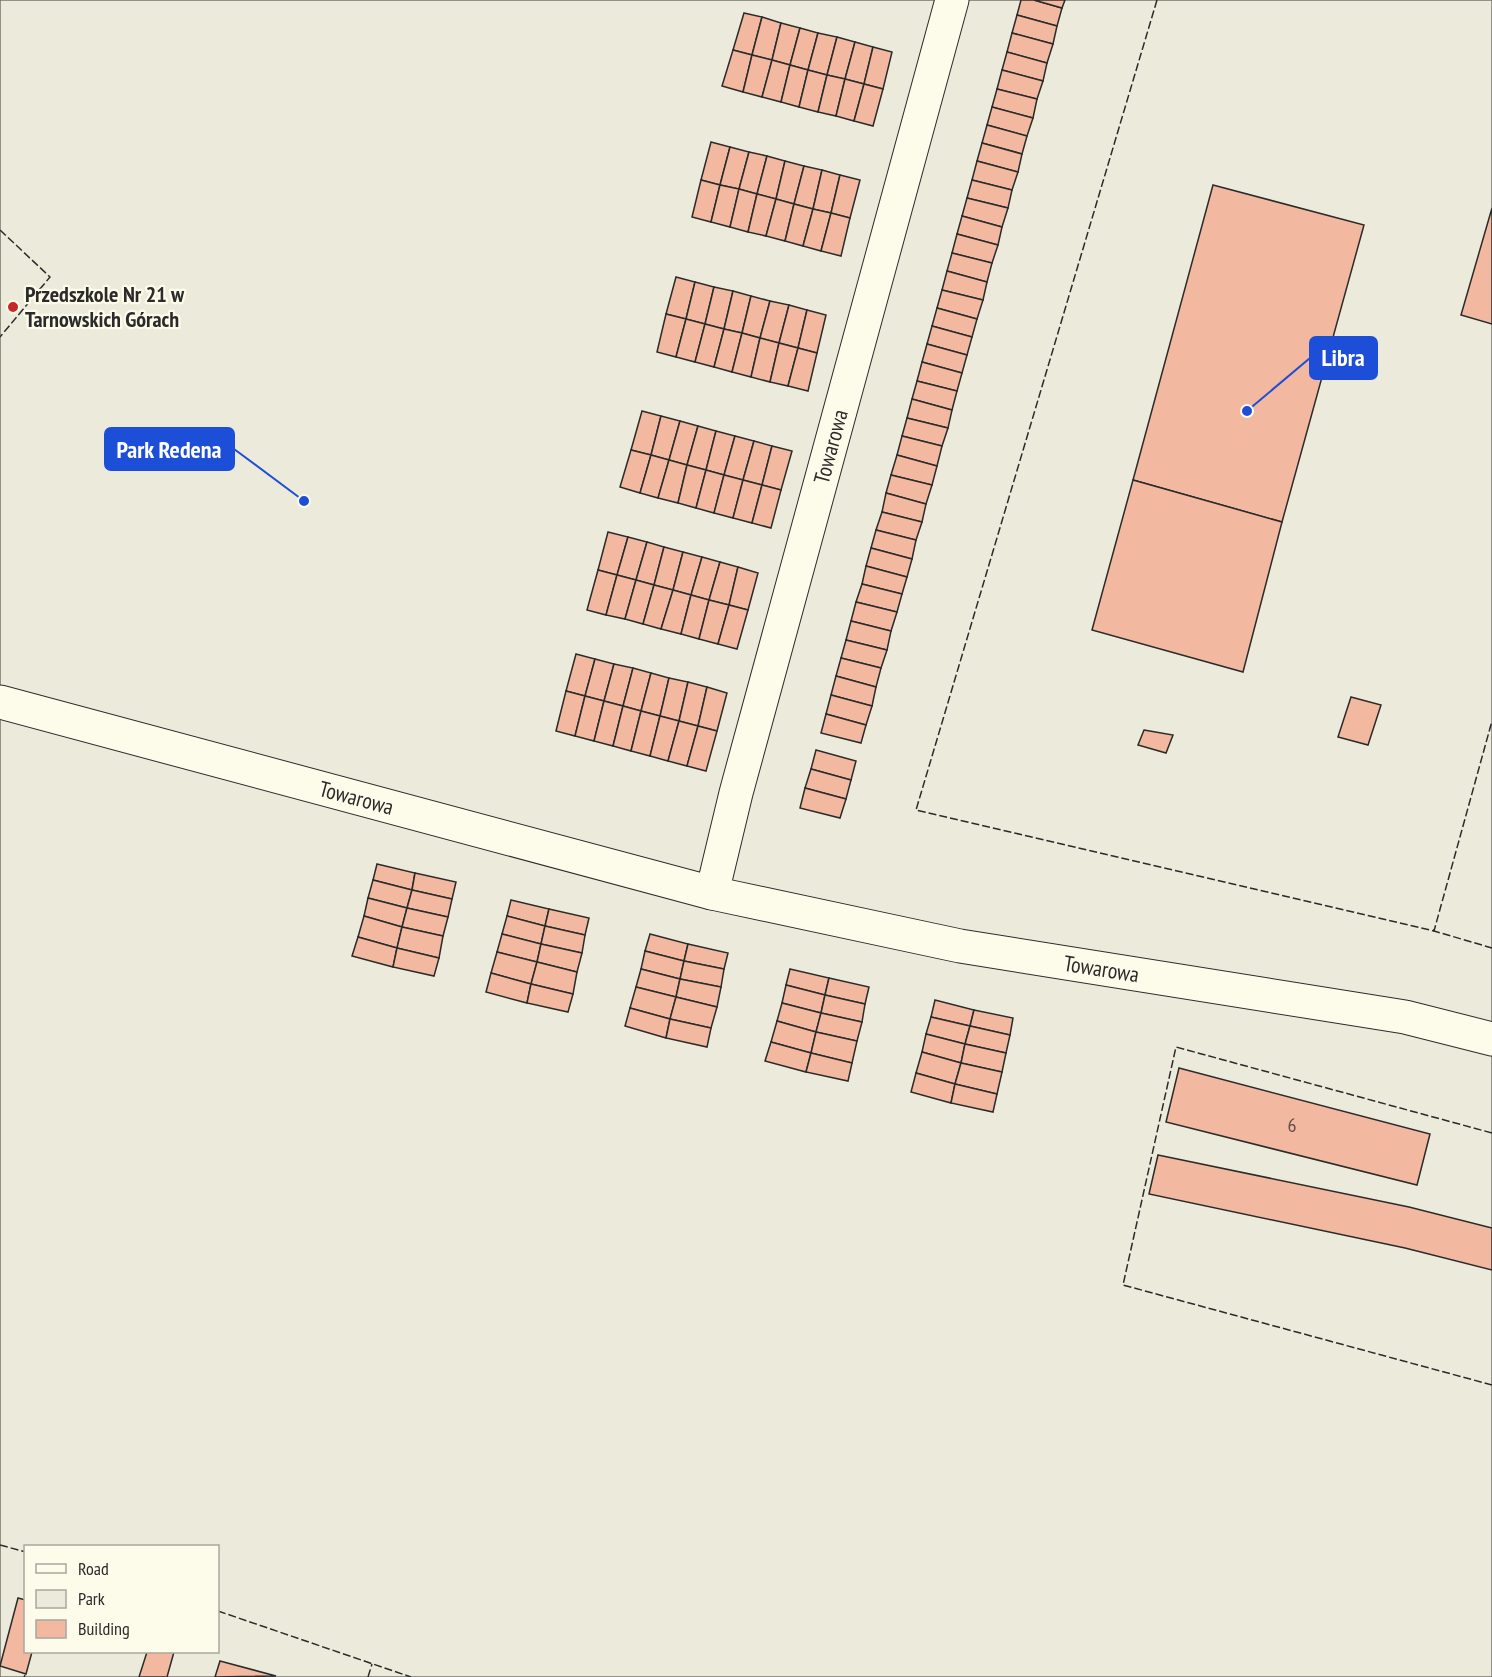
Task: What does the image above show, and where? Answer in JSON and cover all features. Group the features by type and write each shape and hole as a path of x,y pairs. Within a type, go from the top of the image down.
{"street":[{"name":"Towarowa","path":"712,893 739,782 952,0"},
{"name":"Towarowa","path":"0,702 712,893 954,945 1393,1015 1464,1030 1492,1039"}],"green space":[{"path":"0,0 1492,0 1492,1677 0,1677"}],"building":[{"path":"1021,0 1034,0 1062,8 1057,26 1017,15"},
{"path":"1034,0 1065,0 1062,8"},
{"path":"744,13 762,17 752,55 733,50"},
{"path":"1017,15 1057,26 1053,44 1012,33"},
{"path":"762,17 781,23 772,60 752,55"},
{"path":"781,23 800,28 790,65 772,60"},
{"path":"800,28 818,33 808,70 790,65"},
{"path":"818,33 837,37 827,75 808,70"},
{"path":"1012,33 1053,44 1047,63 1007,52"},
{"path":"837,37 855,42 845,79 827,75"},
{"path":"855,42 873,47 864,84 845,79"},
{"path":"873,47 892,52 883,89 864,84"},
{"path":"733,50 752,55 743,92 722,86"},
{"path":"1007,52 1047,63 1043,81 1002,70"},
{"path":"752,55 772,60 762,97 743,92"},
{"path":"772,60 790,65 781,102 762,97"},
{"path":"790,65 808,70 799,107 781,102"},
{"path":"808,70 827,75 818,112 799,107"},
{"path":"1002,70 1043,81 1037,99 997,89"},
{"path":"827,75 845,79 836,116 818,112"},
{"path":"845,79 864,84 854,121 836,116"},
{"path":"864,84 883,89 873,126 854,121"},
{"path":"997,89 1037,99 1033,118 992,107"},
{"path":"992,107 1033,118 1027,136 987,125"},
{"path":"987,125 1027,136 1022,154 982,143"},
{"path":"711,142 730,147 720,185 701,180"},
{"path":"982,143 1022,154 1018,172 977,161"},
{"path":"730,147 749,152 739,189 720,185"},
{"path":"749,152 767,156 757,194 739,189"},
{"path":"767,156 785,161 776,199 757,194"},
{"path":"785,161 804,166 794,204 776,199"},
{"path":"977,161 1018,172 1012,190 972,180"},
{"path":"804,166 822,170 813,209 794,204"},
{"path":"822,170 840,175 831,213 813,209"},
{"path":"840,175 860,180 850,218 831,213"},
{"path":"701,180 720,185 711,222 692,217"},
{"path":"972,180 1012,190 1008,208 967,198"},
{"path":"720,185 739,189 730,227 711,222"},
{"path":"1213,185 1364,225 1282,522 1133,480"},
{"path":"739,189 757,194 748,232 730,227"},
{"path":"757,194 776,199 766,236 748,232"},
{"path":"967,198 1008,208 1002,227 962,216"},
{"path":"776,199 794,204 785,241 766,236"},
{"path":"794,204 813,209 803,246 785,241"},
{"path":"1492,208 1492,324 1461,315"},
{"path":"813,209 831,213 821,251 803,246"},
{"path":"831,213 850,218 841,256 821,251"},
{"path":"962,216 1002,227 998,245 957,234"},
{"path":"957,234 998,245 992,263 952,253"},
{"path":"952,253 992,263 987,282 947,271"},
{"path":"947,271 987,282 983,300 942,290"},
{"path":"676,277 695,282 686,319 666,314"},
{"path":"695,282 714,287 705,324 686,319"},
{"path":"714,287 733,291 724,329 705,324"},
{"path":"942,290 983,300 977,319 937,308"},
{"path":"733,291 751,296 742,333 724,329"},
{"path":"751,296 770,301 760,338 742,333"},
{"path":"770,301 789,305 779,343 760,338"},
{"path":"789,305 807,310 798,348 779,343"},
{"path":"937,308 977,319 972,337 932,326"},
{"path":"807,310 826,315 817,353 798,348"},
{"path":"666,314 686,319 676,357 657,352"},
{"path":"686,319 705,324 695,362 676,357"},
{"path":"705,324 724,329 714,367 695,362"},
{"path":"932,326 972,337 967,355 927,344"},
{"path":"724,329 742,333 732,372 714,367"},
{"path":"742,333 760,338 751,377 732,372"},
{"path":"760,338 779,343 770,382 751,377"},
{"path":"779,343 798,348 788,386 770,382"},
{"path":"927,344 967,355 962,373 922,362"},
{"path":"798,348 817,353 808,391 788,386"},
{"path":"922,362 962,373 957,391 917,381"},
{"path":"917,381 957,391 952,410 912,399"},
{"path":"912,399 952,410 948,428 907,418"},
{"path":"642,411 661,416 651,455 631,450"},
{"path":"661,416 680,421 669,460 651,455"},
{"path":"907,418 948,428 942,446 902,436"},
{"path":"680,421 698,426 687,465 669,460"},
{"path":"698,426 716,431 706,470 687,465"},
{"path":"716,431 735,436 724,475 706,470"},
{"path":"735,436 754,441 743,480 724,475"},
{"path":"902,436 942,446 937,466 897,455"},
{"path":"754,441 772,446 762,485 743,480"},
{"path":"772,446 792,451 781,490 762,485"},
{"path":"631,450 651,455 640,493 620,487"},
{"path":"651,455 669,460 658,498 640,493"},
{"path":"897,455 937,466 932,485 891,475"},
{"path":"669,460 687,465 678,503 658,498"},
{"path":"687,465 706,470 696,508 678,503"},
{"path":"706,470 724,475 714,513 696,508"},
{"path":"724,475 743,480 733,518 714,513"},
{"path":"891,475 932,485 926,504 886,493"},
{"path":"743,480 762,485 752,523 733,518"},
{"path":"1133,480 1282,522 1243,672 1092,630"},
{"path":"762,485 781,490 771,528 752,523"},
{"path":"886,493 926,504 922,522 882,512"},
{"path":"882,512 922,522 916,540 876,530"},
{"path":"876,530 916,540 912,559 871,548"},
{"path":"608,532 628,537 617,575 598,570"},
{"path":"628,537 647,542 636,580 617,575"},
{"path":"647,542 664,547 654,585 636,580"},
{"path":"664,547 683,552 673,590 654,585"},
{"path":"871,548 912,559 907,577 866,566"},
{"path":"683,552 702,557 691,595 673,590"},
{"path":"702,557 720,562 709,600 691,595"},
{"path":"720,562 738,567 729,605 709,600"},
{"path":"866,566 907,577 902,594 862,584"},
{"path":"738,567 758,573 748,610 729,605"},
{"path":"598,570 617,575 606,615 587,610"},
{"path":"617,575 636,580 625,619 606,615"},
{"path":"636,580 654,585 643,624 625,619"},
{"path":"862,584 902,594 897,612 856,602"},
{"path":"654,585 673,590 661,629 643,624"},
{"path":"673,590 691,595 681,634 661,629"},
{"path":"691,595 709,600 699,639 681,634"},
{"path":"709,600 729,605 718,644 699,639"},
{"path":"856,602 897,612 891,631 851,621"},
{"path":"729,605 748,610 737,649 718,644"},
{"path":"851,621 891,631 887,650 846,640"},
{"path":"846,640 887,650 881,668 841,658"},
{"path":"576,654 595,659 585,696 566,691"},
{"path":"841,658 881,668 876,687 836,676"},
{"path":"595,659 614,664 604,701 585,696"},
{"path":"614,664 633,668 623,706 604,701"},
{"path":"633,668 651,673 641,711 623,706"},
{"path":"651,673 669,678 660,716 641,711"},
{"path":"836,676 876,687 872,706 831,695"},
{"path":"669,678 688,682 679,721 660,716"},
{"path":"688,682 707,687 698,726 679,721"},
{"path":"707,687 727,693 717,731 698,726"},
{"path":"566,691 585,696 575,736 556,731"},
{"path":"831,695 872,706 866,725 826,714"},
{"path":"585,696 604,701 594,741 575,736"},
{"path":"1351,697 1381,705 1368,745 1338,737"},
{"path":"604,701 623,706 613,746 594,741"},
{"path":"623,706 641,711 631,751 613,746"},
{"path":"641,711 660,716 650,756 631,751"},
{"path":"826,714 866,725 861,743 821,733"},
{"path":"660,716 679,721 668,761 650,756"},
{"path":"679,721 698,726 687,766 668,761"},
{"path":"698,726 717,731 706,771 687,766"},
{"path":"1144,730 1173,735 1166,753 1138,745"},
{"path":"816,750 856,761 851,780 811,769"},
{"path":"811,769 851,780 846,799 805,788"},
{"path":"805,788 846,799 840,818 800,808"},
{"path":"377,864 415,873 412,890 373,880"},
{"path":"415,873 456,882 452,899 412,890"},
{"path":"373,880 412,890 407,908 368,898"},
{"path":"412,890 452,899 448,917 407,908"},
{"path":"368,898 407,908 402,927 364,916"},
{"path":"511,900 549,909 545,926 507,916"},
{"path":"407,908 448,917 443,936 402,927"},
{"path":"549,909 589,918 585,935 545,926"},
{"path":"364,916 402,927 397,948 358,937"},
{"path":"507,916 545,926 541,944 502,934"},
{"path":"545,926 585,935 582,953 541,944"},
{"path":"402,927 443,936 439,958 397,948"},
{"path":"502,934 541,944 537,962 497,952"},
{"path":"650,934 688,944 684,961 645,951"},
{"path":"358,937 397,948 393,967 352,956"},
{"path":"541,944 582,953 577,972 537,962"},
{"path":"688,944 728,953 724,969 684,961"},
{"path":"397,948 439,958 434,976 393,967"},
{"path":"645,951 684,961 680,979 641,969"},
{"path":"497,952 537,962 531,984 491,973"},
{"path":"684,961 724,969 721,987 680,979"},
{"path":"537,962 577,972 573,994 531,984"},
{"path":"641,969 680,979 676,997 636,987"},
{"path":"790,969 829,978 825,995 786,985"},
{"path":"491,973 531,984 527,1003 486,992"},
{"path":"829,978 869,987 865,1004 825,995"},
{"path":"680,979 721,987 717,1007 676,997"},
{"path":"531,984 573,994 568,1012 527,1003"},
{"path":"786,985 825,995 821,1013 782,1003"},
{"path":"636,987 676,997 670,1019 630,1008"},
{"path":"825,995 865,1004 862,1022 821,1013"},
{"path":"676,997 717,1007 711,1028 670,1019"},
{"path":"935,1000 974,1010 970,1026 931,1017"},
{"path":"782,1003 821,1013 816,1032 777,1021"},
{"path":"630,1008 670,1019 666,1038 625,1026"},
{"path":"974,1010 1013,1018 1010,1035 970,1026"},
{"path":"821,1013 862,1022 857,1041 816,1032"},
{"path":"931,1017 970,1026 965,1044 926,1034"},
{"path":"670,1019 711,1028 707,1047 666,1038"},
{"path":"777,1021 816,1032 811,1053 771,1042"},
{"path":"970,1026 1010,1035 1006,1053 965,1044"},
{"path":"816,1032 857,1041 852,1063 811,1053"},
{"path":"926,1034 965,1044 961,1063 922,1052"},
{"path":"771,1042 811,1053 806,1072 765,1061"},
{"path":"965,1044 1006,1053 1002,1072 961,1063"},
{"path":"922,1052 961,1063 955,1084 916,1073"},
{"path":"811,1053 852,1063 848,1081 806,1072"},
{"path":"961,1063 1002,1072 997,1094 955,1084"},
{"path":"1179,1068 1430,1134 1417,1185 1166,1122"},
{"path":"916,1073 955,1084 951,1103 911,1092"},
{"path":"955,1084 997,1094 993,1112 951,1103"},
{"path":"1158,1155 1409,1207 1492,1228 1492,1270 1405,1248 1149,1194"},
{"path":"18,1598 24,1600 24,1653 32,1653 26,1674 0,1666"},
{"path":"147,1653 174,1653 167,1677 139,1677"},
{"path":"220,1661 276,1676 215,1677"}],"fence":[{"path":"1157,0 916,810 1434,931 1492,721"},
{"path":"0,230 50,277 0,337"},
{"path":"1434,929 1434,931 1492,948"},
{"path":"1492,1133 1176,1047 1123,1285 1492,1385"},
{"path":"0,1545 24,1551"},
{"path":"219,1611 411,1677"},
{"path":"368,1677 372,1664"}],"place":[{"name":"Przedszkole Nr 21 w Tarnowskich Górach","path":"13,307"},
{"name":"Libra","path":"1247,411"},
{"name":"Park Redena","path":"304,501"}]}
